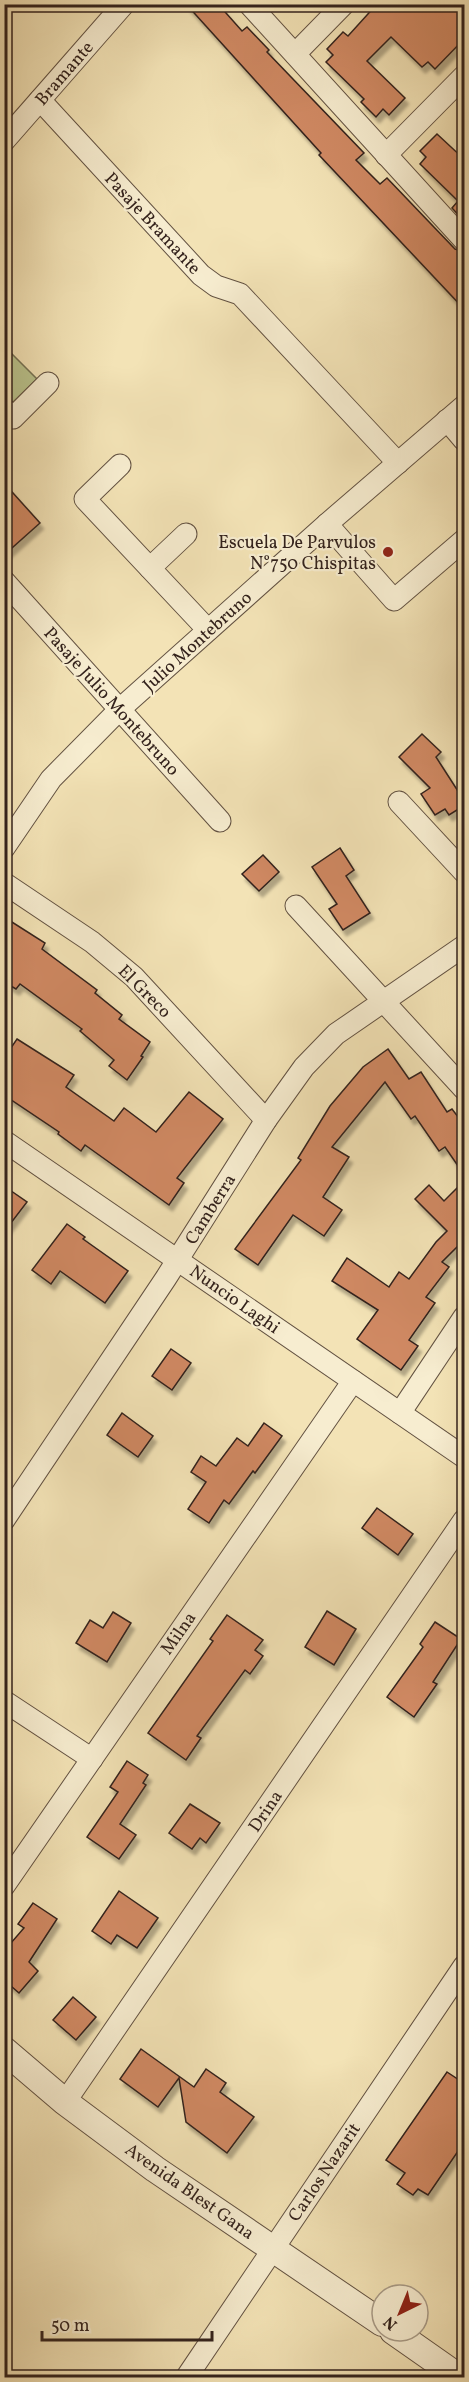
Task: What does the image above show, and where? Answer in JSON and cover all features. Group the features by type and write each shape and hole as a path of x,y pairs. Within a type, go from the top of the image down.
{"street":[{"name":"Bramante","path":"4,141 124,4"},
{"path":"249,4 465,240"},
{"path":"295,54 344,4"},
{"path":"386,155 465,76"},
{"name":"Pasaje Bramante","path":"40,100 201,275 216,286 240,294 398,463"},
{"path":"4,409 13,418 48,383"},
{"name":"Julio Montebruno","path":"4,848 51,779 120,709 465,406"},
{"path":"447,420 465,440"},
{"path":"120,465 85,499 208,630"},
{"path":"327,525 394,600 465,540"},
{"path":"150,568 186,534"},
{"name":"Pasaje Julio Montebruno","path":"4,581 220,821"},
{"path":"399,802 465,872"},
{"name":"El Greco","path":"4,883 92,942 125,970 266,1120"},
{"path":"296,906 465,1089"},
{"name":"Camberra","path":"4,1520 178,1260 266,1120 304,1067 336,1034 465,946"},
{"name":"Nuncio Laghi","path":"4,1141 465,1457"},
{"path":"400,1413 465,1317"},
{"name":"Milna","path":"4,1886 353,1381"},
{"name":"Drina","path":"65,2102 465,1520"},
{"path":"4,1701 92,1759"},
{"name":"Carlos Nazarit","path":"186,2378 465,1966"},
{"name":"Avenida Blest Gana","path":"4,2050 65,2102 155,2169 370,2315"},
{"path":"410,2343 460,2378"}],"green space":[{"path":"4,346 37,379 9,406 5,401"}],"building":[{"path":"186,4 218,4 242,31 247,27 269,50 267,52 364,153 356,160 380,184 387,178 455,249 465,252 465,310 319,155 321,153"},
{"path":"377,4 465,4 465,38 435,69 428,62 422,67 391,37 367,61 405,98 389,115 383,109 376,117 361,102 364,99 326,62 333,55 327,49 343,32 348,36"},
{"path":"437,134 465,160 465,222 452,208 458,201 420,164 426,157 420,151"},
{"path":"4,483 40,523 4,555"},
{"path":"422,734 441,752 436,757 465,802 465,805 449,815 445,809 435,815 421,794 430,788 399,757"},
{"path":"340,848 354,870 346,876 370,913 343,930 329,909 337,904 312,867"},
{"path":"263,855 279,872 259,891 242,874"},
{"path":"4,917 45,943 42,949 97,990 95,993 122,1015 119,1019 150,1042 127,1080 109,1066 114,1060 80,1031 82,1029 20,984 16,989 4,982"},
{"path":"17,1039 74,1075 66,1087 114,1121 124,1108 156,1132 189,1092 223,1119 177,1178 184,1183 169,1205 85,1145 81,1151 58,1134 59,1132 4,1095 4,1058"},
{"path":"388,1049 409,1079 421,1072 447,1112 452,1109 465,1126 465,1176 445,1147 439,1151 415,1116 411,1119 385,1082 332,1147 349,1157 323,1197 342,1210 324,1236 293,1215 258,1265 235,1249 301,1160 298,1158 330,1106 363,1067"},
{"path":"465,1180 465,1248 460,1244 442,1262 449,1267 426,1297 435,1303 409,1340 418,1346 401,1370 357,1339 378,1310 332,1281 347,1258 389,1287 399,1272 409,1279 447,1231 415,1199 429,1185 444,1201"},
{"path":"4,1186 27,1202 4,1232"},
{"path":"67,1224 85,1237 83,1239 128,1271 105,1303 60,1271 51,1284 32,1270"},
{"path":"171,1349 191,1363 172,1390 152,1376"},
{"path":"122,1413 153,1436 138,1457 107,1435"},
{"path":"264,1423 282,1436 229,1504 224,1500 209,1523 188,1509 206,1482 191,1472 201,1456 216,1466 237,1438 248,1446"},
{"path":"377,1508 413,1534 398,1555 362,1528"},
{"path":"327,1611 356,1629 334,1665 305,1647"},
{"path":"113,1612 131,1623 107,1662 76,1643 90,1620 103,1628"},
{"path":"227,1615 263,1640 255,1650 263,1656 250,1674 245,1670 197,1736 201,1738 186,1760 148,1733 213,1641 210,1639"},
{"path":"435,1622 461,1639 433,1682 437,1684 414,1717 387,1697 423,1647 420,1644"},
{"path":"127,1761 148,1775 143,1783 146,1785 120,1824 136,1835 119,1859 87,1837 118,1792 110,1787"},
{"path":"190,1804 220,1823 206,1843 200,1838 192,1849 169,1833"},
{"path":"119,1891 158,1918 137,1948 117,1935 111,1944 92,1931"},
{"path":"33,1903 57,1919 29,1962 38,1971 19,1993 4,1980 4,1951 24,1928 18,1924"},
{"path":"73,1997 96,2017 76,2040 53,2020"},
{"path":"141,2049 194,2087 206,2069 226,2083 220,2092 254,2117 227,2153 186,2122 179,2078 158,2107 120,2079"},
{"path":"447,2072 465,2084 465,2141 428,2195 418,2189 413,2195 397,2184 405,2173 386,2160"}],"place":[{"name":"Escuela De Parvulos N°750 Chispitas","path":"388,552"}]}
